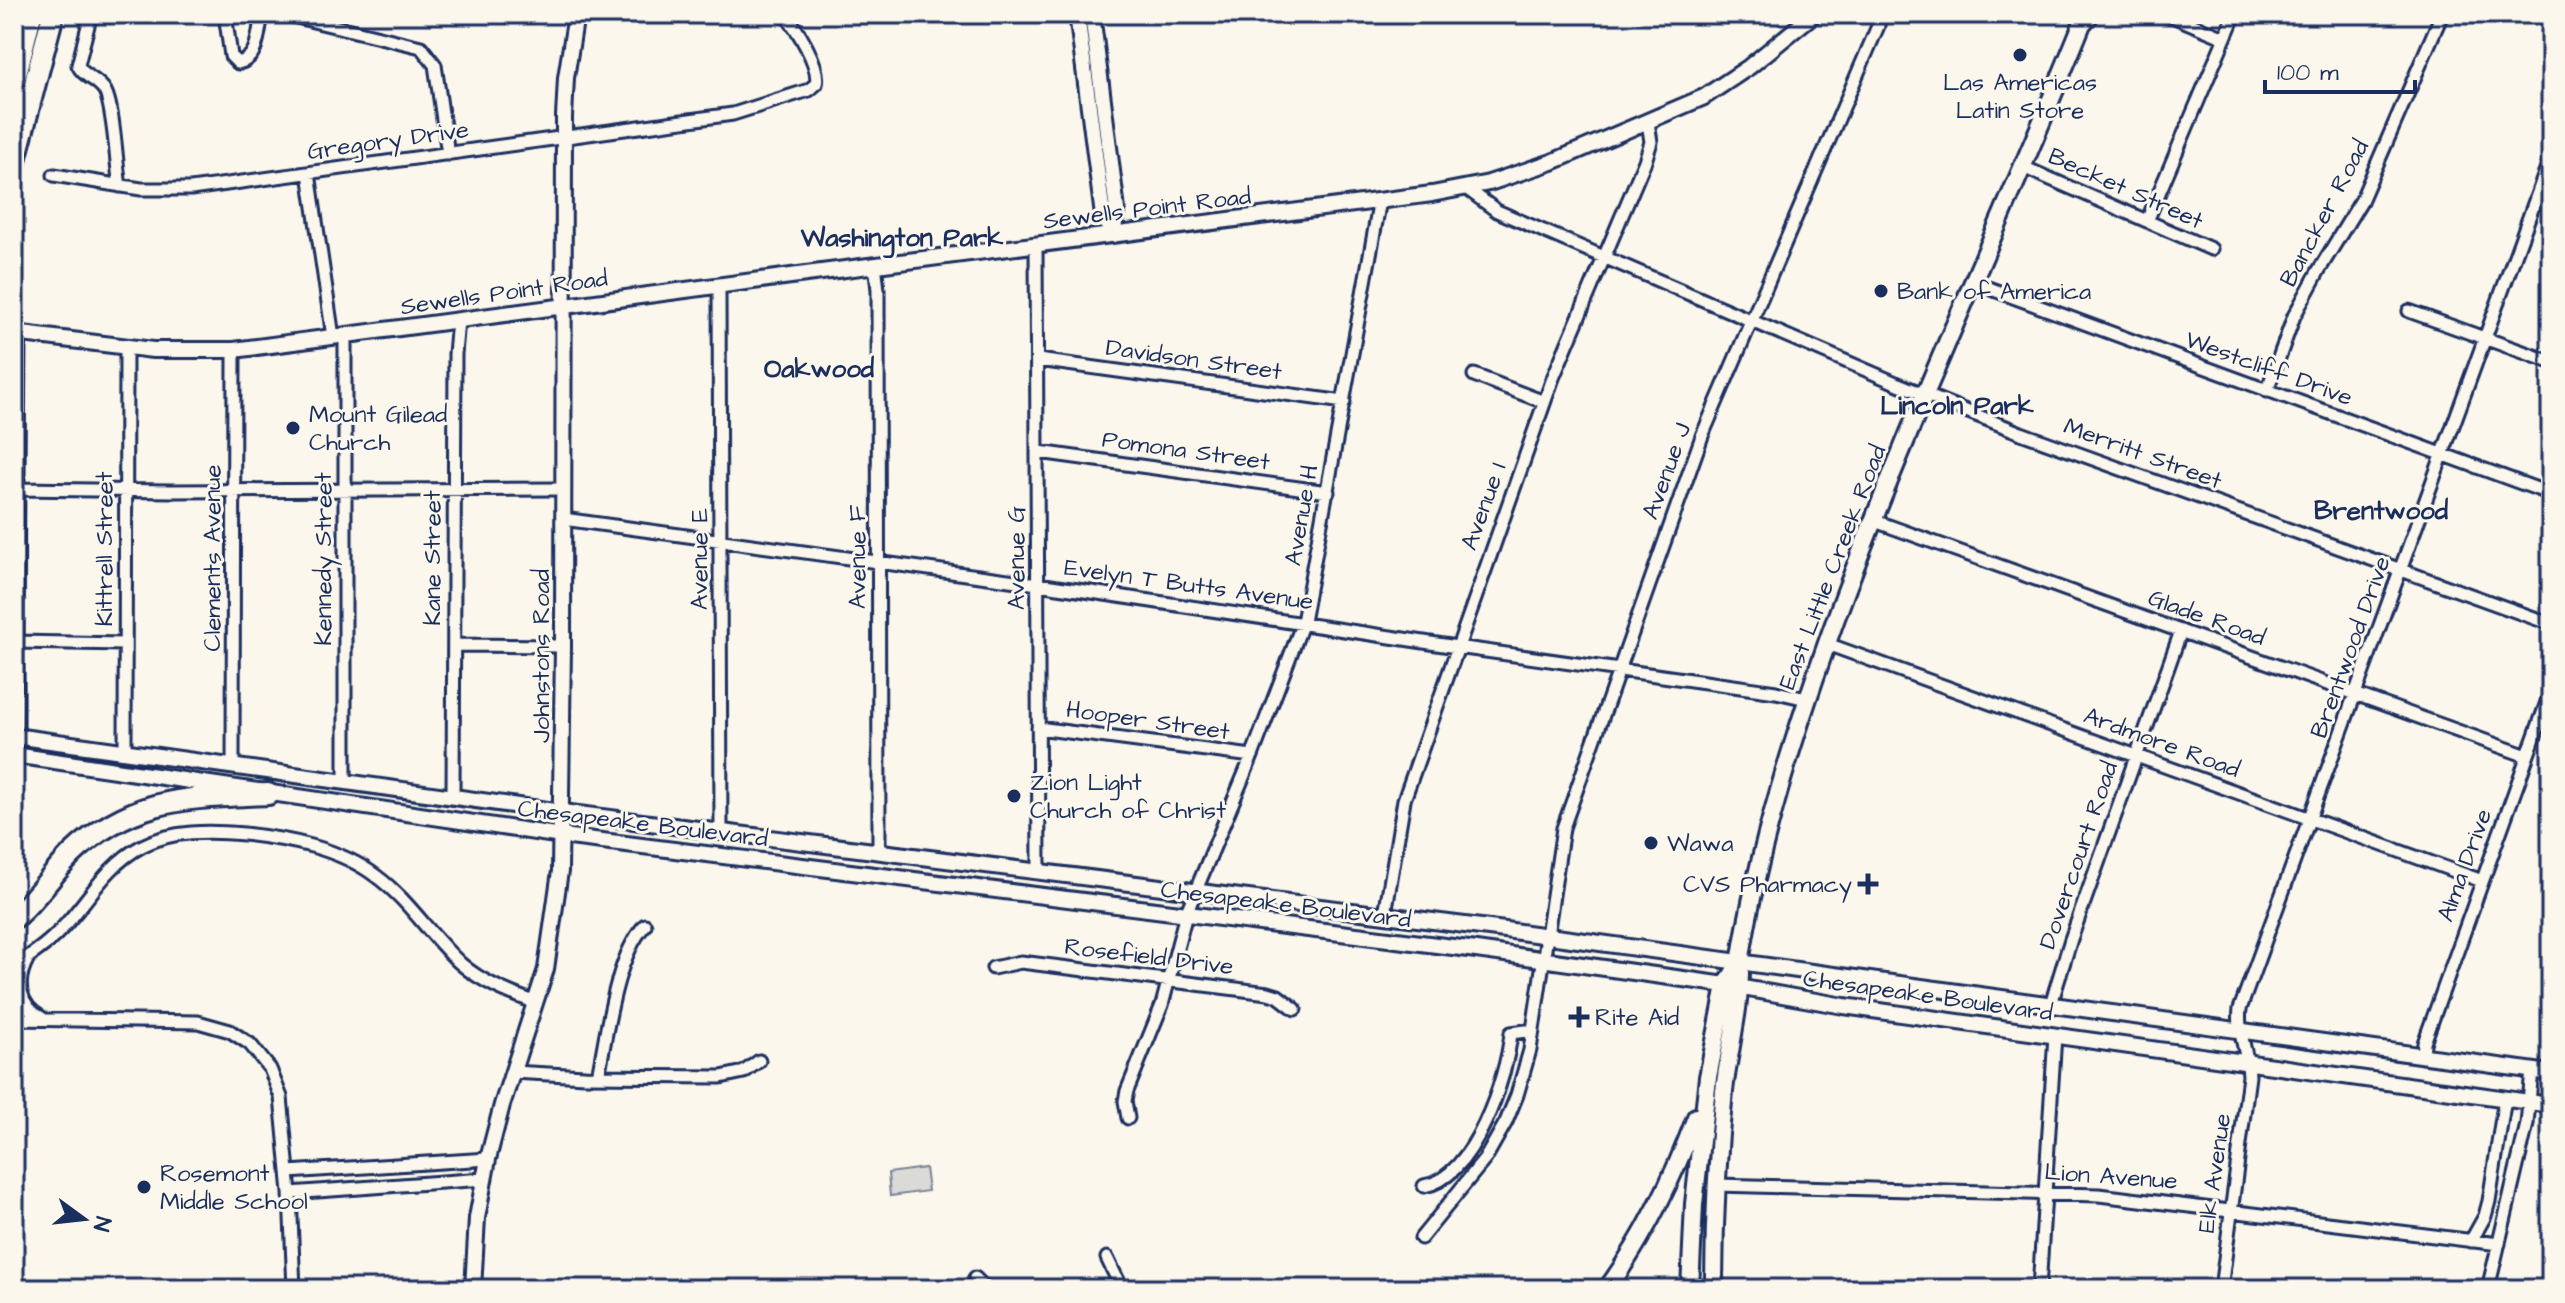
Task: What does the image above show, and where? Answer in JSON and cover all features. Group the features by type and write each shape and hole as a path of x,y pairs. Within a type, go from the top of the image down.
{"highway":[{"path":"14,82 31,14"},
{"path":"14,164 53,14"},
{"path":"14,918 73,853 130,814 194,796 268,794"}],"main road":[{"name":"Johnstons Road","path":"473,1289 477,1218 484,1179 512,1072 536,1003 550,949 562,836 564,138 566,78 576,14"},
{"path":"1077,14 1103,216 1113,235"},
{"path":"1092,14 1117,210 1113,235"},
{"name":"Sewells Point Road","path":"16,334 126,348 183,352 234,350 1466,188 1531,170 1648,122 1724,85 1814,14"},
{"name":"East Little Creek Road","path":"1690,1289 1694,1204 1708,1077 1740,963 1771,822 1807,699 1872,520 2084,17"},
{"name":"Chesapeake Boulevard","path":"15,736 562,812 1385,914 2551,1073"},
{"name":"Chesapeake Boulevard","path":"14,755 562,836 1544,959 1733,986 1844,1006 2551,1105"},
{"name":"East Little Creek Road","path":"1714,1289 1717,1185 1733,986"},
{"path":"1608,1289 1665,1194 1697,1116 1708,1077"}],"street":[{"path":"91,14 78,65 84,74 99,84 109,102 120,186"},
{"path":"225,14 231,56 243,63 254,51 262,14"},
{"path":"284,14 421,47 435,65 448,154"},
{"name":"Gregory Drive","path":"54,175 120,186 191,189 728,115 809,90 816,84 817,72 793,24 784,14"},
{"name":"Avenue J","path":"1421,1238 1471,1179 1498,1138 1520,1087 1533,1030 1563,828 1702,436 1878,26 1878,14"},
{"path":"2167,14 2225,38"},
{"path":"2147,221 2235,14"},
{"name":"Bancker Road","path":"2267,391 2294,316 2361,201 2442,14"},
{"name":"Avenue I","path":"1385,914 1404,800 1544,402 1645,161 1651,142 1648,122"},
{"name":"Brentwood Drive","path":"2249,1063 2239,1030 2240,1009 2485,337 2546,190 2551,157"},
{"name":"Becket Street","path":"2023,167 2211,249"},
{"name":"Kennedy Street","path":"309,173 339,337 345,489 345,782"},
{"name":"Merritt Street","path":"1466,188 1497,211 1924,395 2021,433 2551,624"},
{"name":"Avenue H","path":"1128,1118 1127,1091 1170,980 1186,914 1252,756 1303,622 1380,200"},
{"name":"Avenue G","path":"1036,244 1039,871"},
{"name":"Avenue F","path":"869,266 876,272 878,290 879,851"},
{"name":"Westcliff Drive","path":"1972,282 2551,494"},
{"name":"Avenue E","path":"719,285 721,832"},
{"path":"2409,311 2551,362"},
{"name":"Kane Street","path":"453,797 455,332 458,320"},
{"path":"15,736 16,334"},
{"name":"Kittrell Street","path":"125,751 126,348"},
{"name":"Clements Avenue","path":"233,766 234,350"},
{"name":"Davidson Street","path":"1038,360 1344,402"},
{"path":"1474,375 1544,402"},
{"name":"Pomona Street","path":"1039,452 1328,492"},
{"path":"16,489 563,489"},
{"name":"Evelyn T Butts Avenue","path":"563,519 1303,622 1807,699"},
{"name":"Glade Road","path":"1872,520 2527,756"},
{"name":"Dovercourt Road","path":"2051,1004 2181,631"},
{"path":"16,642 125,644"},
{"name":"Ardmore Road","path":"1827,644 2482,881"},
{"path":"454,645 563,646"},
{"name":"Alma Drive","path":"2423,1055 2424,1043 2551,691"},
{"name":"Hooper Street","path":"1038,728 1252,756"},
{"path":"14,966 28,958 64,926 103,877 131,853 160,838 230,833 317,848 359,865 392,889 460,963 501,989 536,1003"},
{"path":"598,1076 624,958 645,925"},
{"path":"28,958 20,975 20,994 29,1009 45,1019"},
{"name":"Rosefield Drive","path":"993,968 1021,962 1268,993 1295,1009"},
{"path":"14,1019 198,1022 243,1038 261,1056 277,1083 281,1097 290,1193 294,1289"},
{"path":"1424,1186 1435,1185 1453,1173 1482,1127 1506,1069 1511,1033 1533,1030"},
{"path":"2039,1289 2055,1035"},
{"path":"512,1072 721,1077 744,1072 759,1061"},
{"name":"Elk Avenue","path":"2221,1289 2249,1063"},
{"path":"2488,1289 2521,1149 2532,1070"},
{"path":"2471,1241 2485,1216 2489,1201 2505,1098"},
{"path":"288,1172 488,1159"},
{"path":"290,1193 484,1179"},
{"name":"Lion Avenue","path":"1717,1185 2045,1192 2139,1198 2499,1244"},
{"path":"1107,1258 1122,1289"},
{"path":"975,1278 986,1289"}],"shaded area":[{"path":"925,1168 928,1191 890,1196 888,1173"}],"place":[{"name":"Las Americas Latin Store","path":"2020,55"},
{"name":"Bank of America","path":"1881,291"},
{"name":"Mount Gilead Church","path":"293,428"},
{"name":"Zion Light Church of Christ","path":"1014,796"},
{"name":"Wawa","path":"1651,843"},
{"name":"CVS Pharmacy","path":"1868,884"},
{"name":"Rite Aid","path":"1579,1017"},
{"name":"Rosemont Middle School","path":"144,1187"}],"district":[{"name":"Washington Park","path":"902,237"},
{"name":"Oakwood","path":"819,368"},
{"name":"Lincoln Park","path":"1957,405"},
{"name":"Brentwood","path":"2381,510"}]}
